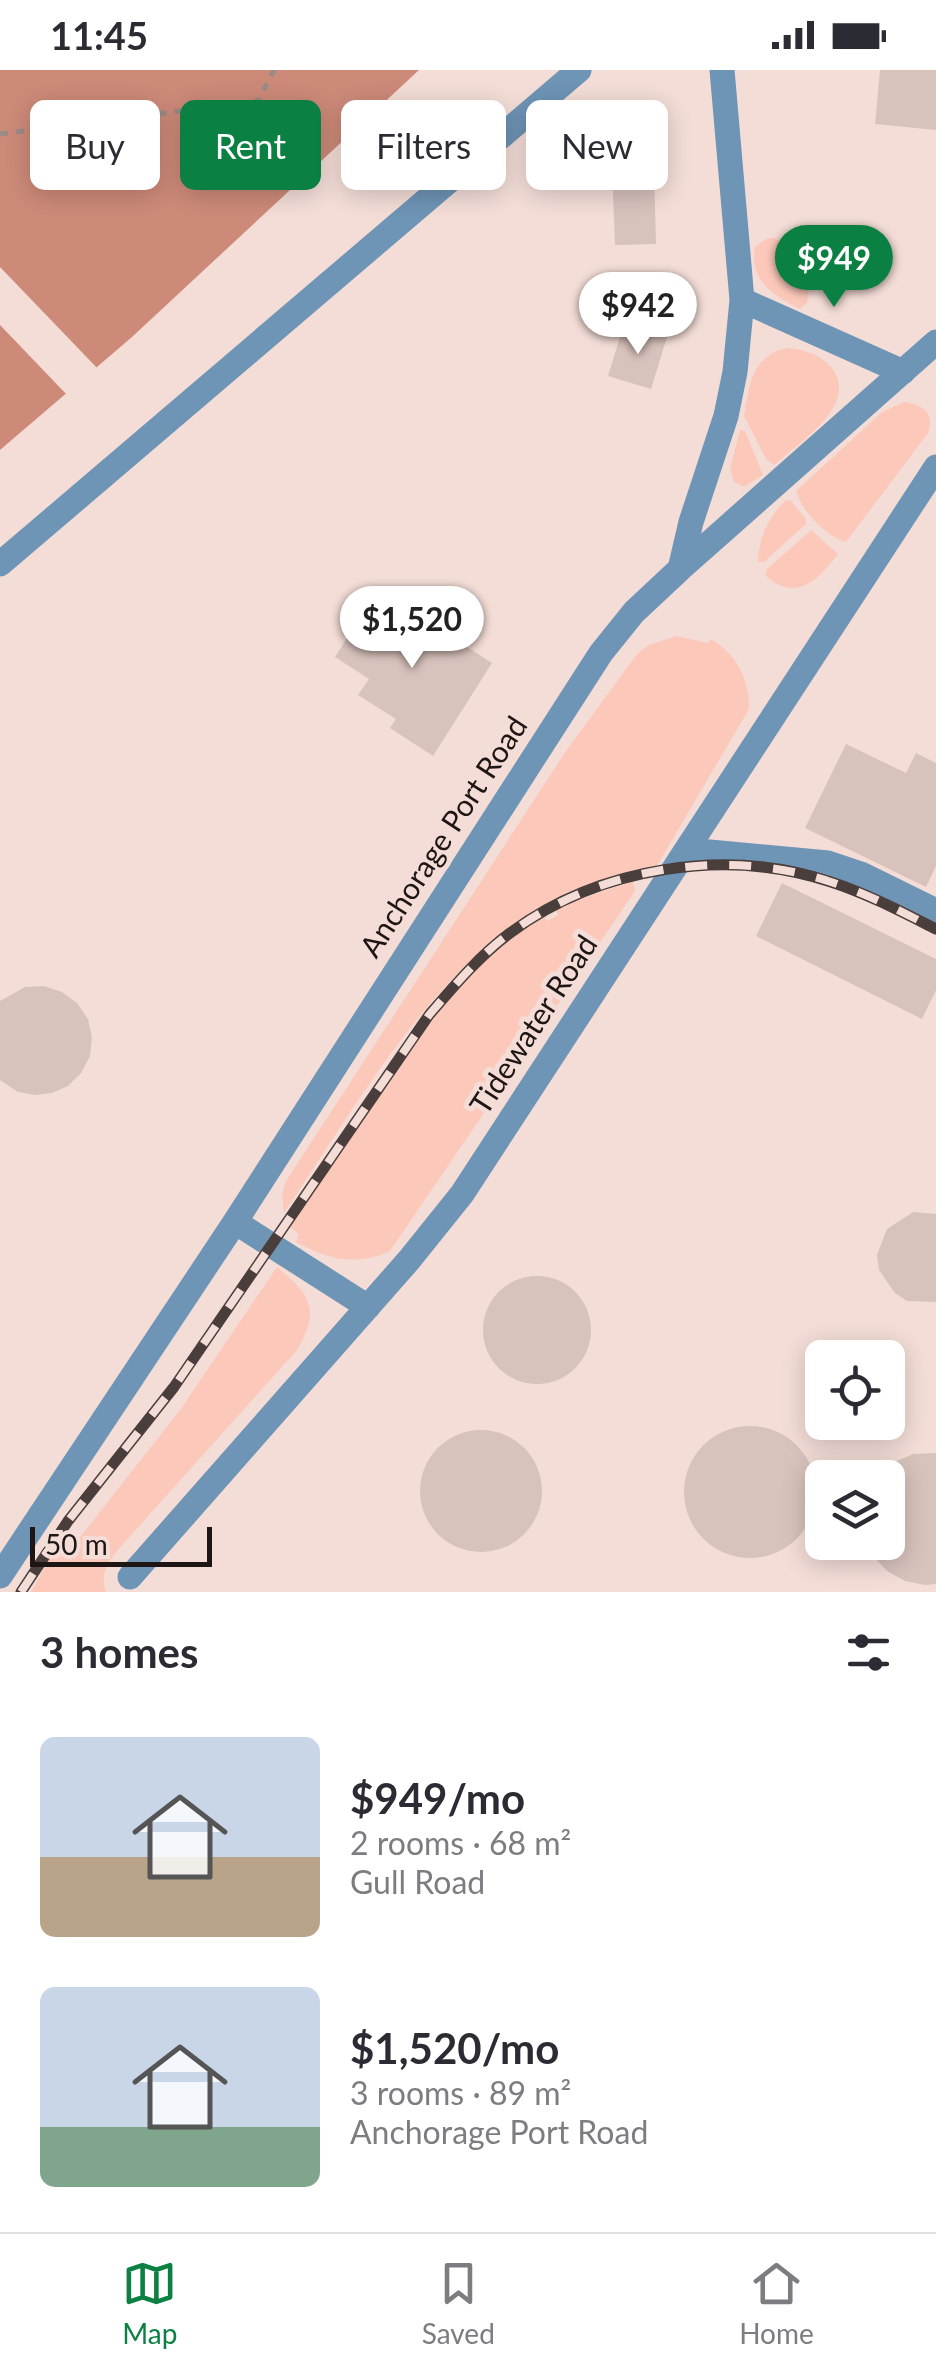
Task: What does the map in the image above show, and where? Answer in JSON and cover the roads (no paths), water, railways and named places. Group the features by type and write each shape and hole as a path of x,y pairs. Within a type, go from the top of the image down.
{"street":[{"path":"0,564 578,70"},
{"path":"680,569 726,416 742,300 722,70"},
{"path":"742,300 903,372"},
{"name":"Anchorage Port Road","path":"0,1576 235,1222 601,653 634,612 680,569 936,342"},
{"name":"Tidewater Road","path":"130,1577 368,1308 462,1194 936,467"},
{"path":"688,850 828,864 861,874 936,911"},
{"path":"235,1222 368,1308"}],"railway":[{"path":"21,1592 68,1521 174,1387 429,1015 477,961 510,933 583,892 664,870 707,865 791,871 831,882 936,929"}]}
